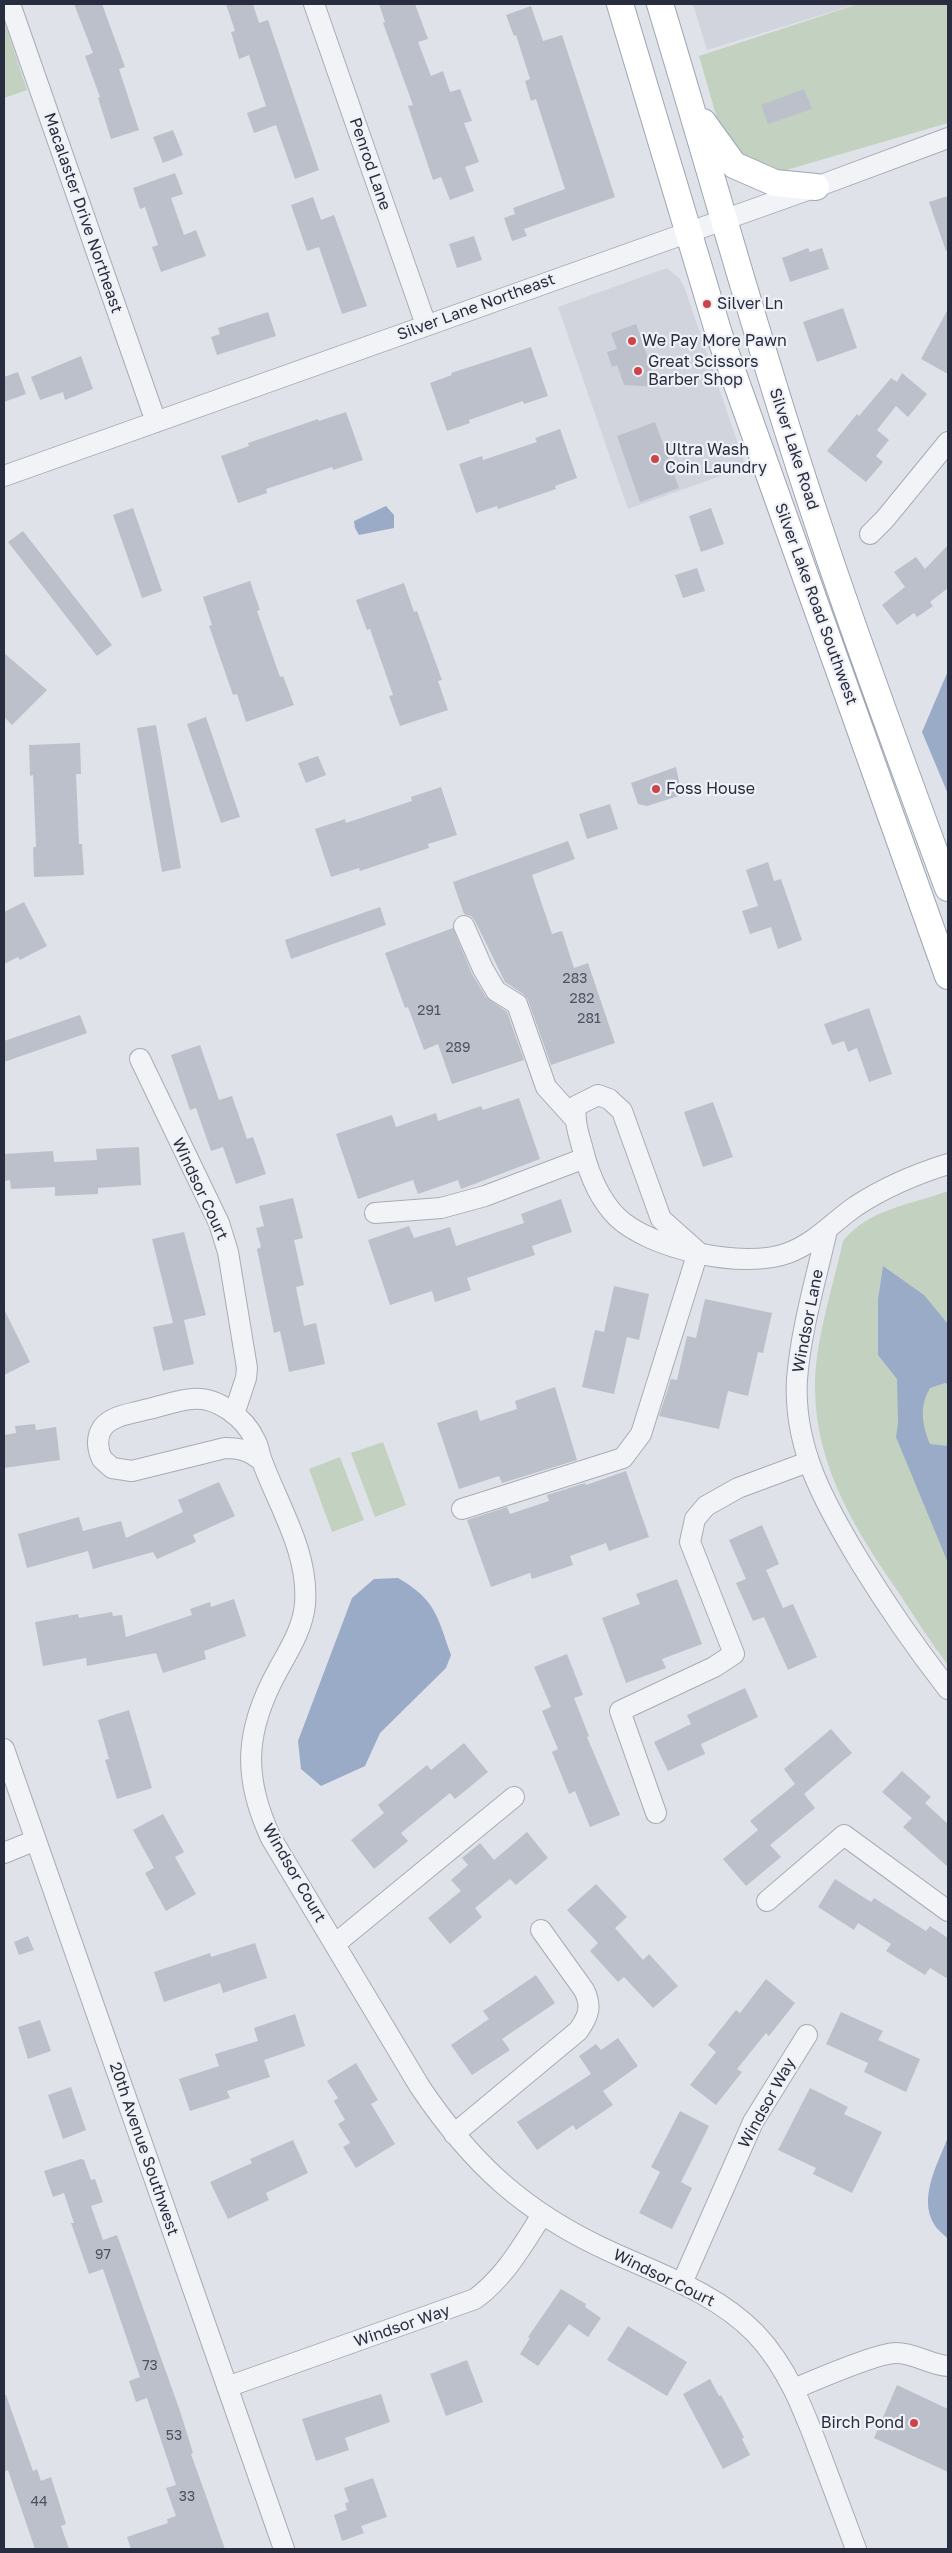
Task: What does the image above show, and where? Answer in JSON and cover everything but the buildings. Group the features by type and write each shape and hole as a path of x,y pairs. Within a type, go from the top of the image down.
{"main road":[{"name":"Silver Lake Road Southwest","path":"620,4 719,334 753,435 858,721 948,976"},
{"name":"Silver Lake Road","path":"660,4 723,220 822,535 871,679 948,888"},
{"path":"689,100 718,145 734,165 775,183 816,187"}],"street":[{"name":"Macalaster Drive Northeast","path":"10,4 156,422"},
{"name":"Penrod Lane","path":"314,4 426,325"},
{"name":"Silver Lane Northeast","path":"4,476 816,187 948,138"},
{"path":"870,534 885,519 948,442"},
{"name":"Windsor Lane","path":"464,926 483,969 496,991 517,1004 546,1087 574,1118 585,1158 602,1200 618,1218 649,1239 698,1252 741,1260 765,1259 794,1250 827,1230"},
{"name":"Windsor Court","path":"140,1059 220,1223 228,1252 247,1368 246,1378 234,1414"},
{"path":"462,1509 623,1458 636,1444 641,1434 698,1252 661,1219 622,1111 610,1099 598,1095 576,1106 574,1118"},
{"path":"375,1213 441,1208 485,1196 585,1158"},
{"path":"827,1230 854,1207 884,1189 948,1164"},
{"name":"Windsor Lane","path":"827,1230 802,1341 797,1379 798,1414 808,1462 827,1508 881,1596 948,1689"},
{"name":"Windsor Court","path":"262,1461 251,1452 238,1448 225,1448 126,1472 106,1464 99,1453 100,1432 109,1421 119,1417 192,1398 216,1404 234,1414 249,1429 256,1441 262,1461 291,1530 303,1571 305,1606 300,1626 292,1644 258,1710 252,1737 250,1765 252,1786 259,1813 271,1838 420,2087 454,2134 503,2185 565,2230 609,2252 682,2283 714,2300 736,2315 775,2356 794,2388 856,2549"},
{"path":"656,1813 620,1711 714,1667 734,1654 690,1542 695,1519 706,1506 738,1488 808,1462"},
{"name":"20th Avenue Southwest","path":"4,1749 284,2549"},
{"path":"335,1944 514,1796"},
{"path":"767,1901 844,1835 948,1911"},
{"path":"4,1852 36,1840"},
{"path":"454,2134 578,2031 586,2020 589,2010 588,1999 584,1990 541,1930"},
{"name":"Windsor Way","path":"682,2283 753,2122 807,2035"},
{"name":"Windsor Way","path":"227,2387 475,2299 492,2286 506,2270 542,2215"},
{"path":"794,2388 895,2353 918,2357 934,2365 948,2366"}],"shaded area":[{"path":"693,4 857,4 707,50"},
{"path":"667,268 680,279 685,289 746,467 628,509 558,307"}],"green space":[{"path":"858,4 948,4 948,123 776,173 742,162 720,129 699,56"},
{"path":"4,20 27,90 4,98"},
{"path":"948,1191 948,1665 870,1549 842,1499 831,1474 823,1447 817,1419 815,1390 821,1335 843,1241 854,1230 878,1214"},
{"path":"383,1442 406,1505 375,1517 351,1453"},
{"path":"340,1457 364,1520 332,1532 309,1469"}],"water":[{"path":"386,506 394,515 394,528 359,535 354,521"},
{"path":"948,671 948,794 922,732"},
{"path":"883,1266 924,1295 948,1324 948,1384 945,1383 930,1388 924,1402 923,1416 930,1444 948,1446 948,1563 896,1437 898,1423 897,1379 878,1355 878,1300"},
{"path":"398,1578 420,1594 434,1610 451,1655 446,1668 380,1733 365,1766 321,1786 301,1769 298,1741 352,1598 374,1579"},
{"path":"948,2137 948,2239 934,2224 928,2203 931,2181"}],"place":[{"name":"Silver Ln","path":"707,304"},
{"name":"We Pay More Pawn","path":"632,341"},
{"name":"Great Scissors Barber Shop","path":"638,371"},
{"name":"Ultra Wash Coin Laundry","path":"655,459"},
{"name":"Foss House","path":"656,789"},
{"name":"Birch Pond","path":"914,2423"}]}
